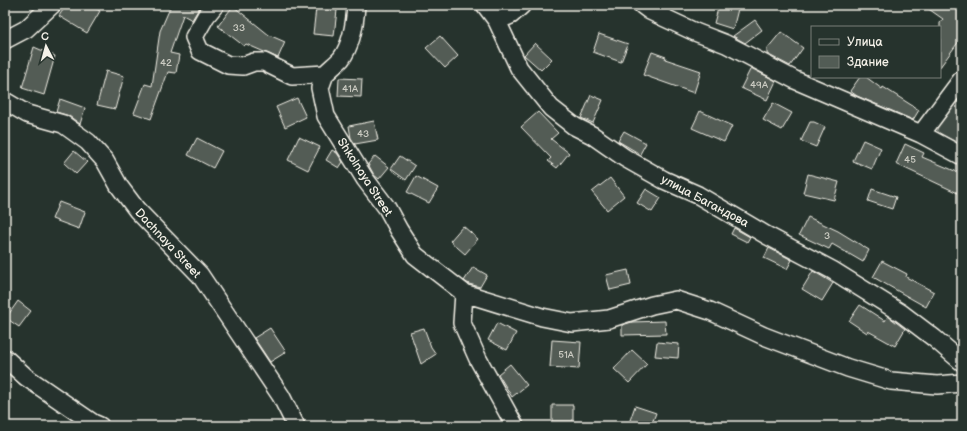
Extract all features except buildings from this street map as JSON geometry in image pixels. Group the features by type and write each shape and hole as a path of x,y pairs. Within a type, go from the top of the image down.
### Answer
{"street":[{"path":"5,40 26,29 52,5"},
{"path":"214,5 194,37 200,51 228,65 243,66 254,62 264,62 292,76 325,74 341,58 351,39 356,14 356,5"},
{"name":"улица Багандова","path":"485,5 497,21 519,68 551,108 574,126 592,135 626,158 664,180 698,195 766,235 832,270 901,313 962,362"},
{"path":"497,21 511,15 522,5"},
{"path":"642,5 650,11 726,44 796,80 921,134 962,156"},
{"name":"Shkolnaya Street","path":"325,74 320,88 326,116 365,179 387,208 415,255 464,293"},
{"path":"921,134 962,79"},
{"name":"Dachnaya Street","path":"5,101 27,114 63,124 88,142 105,161 119,186 137,210 200,275 281,396 296,426"},
{"path":"515,426 478,359 462,323 464,293 542,317 572,323 609,319 652,305 676,300 710,311 764,336 848,368 884,379 937,385 962,382"},
{"path":"5,358 26,377 93,424 100,426"}],"shaded area":[{"path":"962,90 962,145 939,133 934,123"}]}
